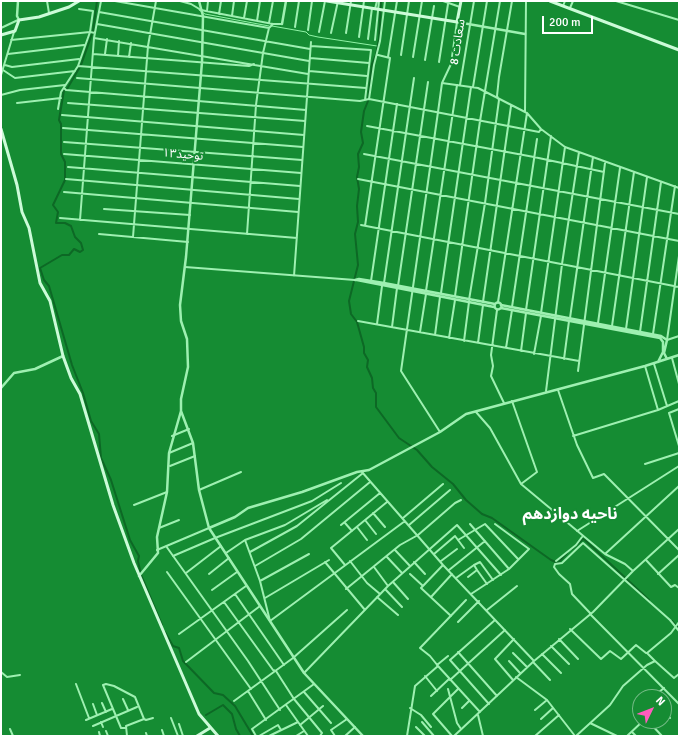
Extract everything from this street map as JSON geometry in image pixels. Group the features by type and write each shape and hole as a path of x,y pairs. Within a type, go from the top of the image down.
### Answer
{"main road":[{"path":"1,35 14,31 20,20 69,7 79,1"},
{"path":"326,1 351,3 363,7 457,22 461,1"},
{"path":"551,1 679,50"},
{"path":"1,130 2,138 17,185 22,212 29,228 40,283 50,300 63,356 71,378 80,394 114,505 139,576 199,714 218,736"},
{"path":"197,736 210,728"}],"street":[{"path":"1,28 20,20 17,16 18,1"},
{"path":"47,1 49,13"},
{"path":"80,220 94,38 101,1"},
{"path":"115,1 202,15 269,28"},
{"path":"133,237 148,46 156,1"},
{"path":"182,1 201,10 273,24 282,24 286,1"},
{"path":"139,576 158,553 158,529 167,492 169,453 172,436 181,411 181,399 188,367 187,339 181,321 180,305 188,242 202,62 203,29 199,1"},
{"path":"207,11 208,1"},
{"path":"219,14 221,1"},
{"path":"232,16 234,1"},
{"path":"244,18 247,1"},
{"path":"257,21 260,1"},
{"path":"269,23 273,1"},
{"path":"295,27 299,1"},
{"path":"308,30 312,1"},
{"path":"319,32 326,1"},
{"path":"359,37 364,1"},
{"path":"375,40 378,1"},
{"path":"368,39 377,9 385,1"},
{"path":"365,226 384,102 390,58 388,57 397,1"},
{"path":"401,55 409,1"},
{"path":"413,57 422,1"},
{"path":"443,1 460,7"},
{"name":"سعادت 8","path":"460,85 474,1"},
{"path":"435,335 466,118 487,1"},
{"path":"449,338 476,147 500,1"},
{"path":"464,341 492,149 498,90 512,1"},
{"path":"495,306 498,302 506,252 526,112 526,1"},
{"path":"563,6 564,1"},
{"path":"569,9 573,1"},
{"path":"616,1 679,20"},
{"path":"331,33 337,2"},
{"path":"346,33 351,3"},
{"path":"439,62 448,4"},
{"path":"425,60 434,6"},
{"path":"369,99 374,65 378,54 377,9"},
{"path":"58,109 64,86 78,66 79,59 90,32 93,11 80,10"},
{"path":"99,12 310,47 370,50 365,100"},
{"path":"440,432 402,372 412,290 442,83 451,64 457,22 526,34"},
{"path":"97,24 310,60 369,63"},
{"path":"247,234 254,118 263,52 269,28 273,24"},
{"path":"1,75 14,31"},
{"path":"11,40 90,32 95,33"},
{"path":"94,38 309,72 367,76"},
{"path":"105,55 107,40"},
{"path":"118,56 119,41"},
{"path":"294,276 311,42"},
{"path":"129,56 131,43"},
{"path":"8,54 84,45"},
{"path":"93,54 249,66 254,64"},
{"path":"378,54 388,57"},
{"path":"5,65 12,68 79,59"},
{"path":"78,66 201,74 366,88"},
{"path":"3,70 15,78 75,71"},
{"path":"77,78 360,101 369,99 539,132 541,129"},
{"path":"377,324 414,78"},
{"path":"392,327 428,82"},
{"path":"442,83 472,87 526,112 541,129 565,147 605,163 679,188"},
{"path":"420,332 457,85"},
{"path":"64,86 66,90 306,110"},
{"path":"1,95 20,90 64,86"},
{"path":"17,103 61,98"},
{"path":"68,103 305,121"},
{"path":"371,281 397,104"},
{"path":"478,343 511,106"},
{"path":"62,115 304,135"},
{"path":"367,126 380,130 492,149 604,172"},
{"path":"63,128 303,147"},
{"path":"521,351 551,136"},
{"path":"506,349 537,139"},
{"path":"64,142 302,160"},
{"path":"534,354 565,147"},
{"path":"546,391 562,264 579,152"},
{"name":"توحید۱۳","path":"64,154 301,173"},
{"path":"364,154 530,184 679,214"},
{"path":"564,359 588,196 590,169 593,157"},
{"path":"578,372 605,163"},
{"path":"68,167 300,186"},
{"path":"598,323 620,168"},
{"path":"612,326 634,172"},
{"path":"626,329 647,177"},
{"path":"358,178 427,193 526,210 679,241"},
{"path":"66,179 299,199"},
{"path":"640,332 661,182"},
{"path":"653,334 666,238 675,186"},
{"path":"64,192 298,212"},
{"path":"104,209 190,215"},
{"path":"60,218 296,238"},
{"path":"361,225 420,238 506,252 679,287"},
{"path":"99,234 188,242"},
{"path":"667,359 664,353 679,256"},
{"path":"184,267 347,281 371,281 495,306"},
{"path":"356,280 383,284"},
{"path":"498,302 501,307"},
{"path":"495,306 497,310 491,355 493,366 492,379 504,403"},
{"path":"497,310 501,307 526,311 660,338 663,341 663,352 658,362"},
{"path":"358,321 550,357 579,361"},
{"path":"584,322 598,323 653,334 662,336 667,340"},
{"path":"667,340 679,336"},
{"path":"157,550 235,518 248,508 369,470 440,432 466,414 546,391 558,390 654,364 679,355"},
{"path":"1,388 14,373 35,369 63,356"},
{"path":"672,358 679,384"},
{"path":"654,364 667,406"},
{"path":"645,366 658,410"},
{"path":"558,390 573,436 593,478 604,474 679,550"},
{"path":"512,401 537,472 521,484"},
{"path":"573,436 658,410 679,401"},
{"path":"679,409 669,413 679,446"},
{"path":"181,411 194,443 200,490 209,528 304,673 363,736"},
{"path":"476,411 490,428 521,484 605,554 624,564 633,571"},
{"path":"172,436 189,429"},
{"path":"169,453 194,443"},
{"path":"645,464 679,453"},
{"path":"170,466 195,456"},
{"path":"576,531 679,466"},
{"path":"200,490 241,472"},
{"path":"363,472 387,502 403,518 443,565 480,602 550,680"},
{"path":"250,552 292,529 363,472"},
{"path":"255,566 301,539 370,482"},
{"path":"173,556 324,495 340,483"},
{"path":"403,518 443,484"},
{"path":"605,554 679,486"},
{"path":"409,525 450,490"},
{"path":"134,505 167,492"},
{"path":"341,525 380,493"},
{"path":"324,495 327,501"},
{"path":"346,589 395,550 418,535 455,503 461,500"},
{"path":"226,553 245,540 285,525 327,501"},
{"path":"345,565 331,548 387,502"},
{"path":"373,513 385,527"},
{"path":"158,529 179,520"},
{"path":"365,520 376,534"},
{"path":"270,621 405,521"},
{"path":"345,523 352,531"},
{"path":"304,673 392,582 458,524 500,575"},
{"path":"470,524 509,569"},
{"path":"458,540 485,524 518,559"},
{"path":"471,594 509,569 530,549 513,539 495,524"},
{"path":"356,527 367,540"},
{"path":"458,689 433,714 453,736 478,715 533,661 590,614 629,577 633,571 679,529"},
{"path":"434,554 454,536 464,548"},
{"path":"556,561 576,545 582,536"},
{"path":"245,540 260,581 270,621"},
{"path":"448,570 485,541"},
{"path":"679,631 676,626 583,542 562,563 555,564 554,567 559,574 570,584 572,594 679,704"},
{"path":"166,546 262,681 280,710"},
{"path":"186,573 221,546"},
{"path":"441,562 457,549"},
{"path":"395,550 410,566"},
{"path":"260,581 309,554"},
{"path":"657,574 679,555"},
{"path":"386,557 402,573"},
{"path":"208,574 229,558"},
{"path":"265,598 329,560"},
{"path":"646,560 657,574 671,587 675,585 679,588"},
{"path":"350,561 362,576 380,594"},
{"path":"325,562 365,610"},
{"path":"414,562 425,574"},
{"path":"456,578 480,562 493,580"},
{"path":"423,586 443,565"},
{"path":"474,565 487,584"},
{"path":"374,567 388,586"},
{"path":"468,577 477,570"},
{"path":"167,572 251,689"},
{"path":"212,590 237,572"},
{"path":"410,574 423,586 421,588 451,616"},
{"path":"431,597 452,574"},
{"path":"392,582 408,599"},
{"path":"179,634 246,586"},
{"path":"487,610 517,586"},
{"path":"385,589 402,607"},
{"path":"235,594 284,665"},
{"path":"377,597 398,615"},
{"path":"466,600 420,648 430,656 449,680 480,712"},
{"path":"224,602 272,670 276,671 294,699 322,733 320,736"},
{"path":"458,622 480,602"},
{"path":"186,662 260,606"},
{"path":"234,701 293,658 347,610"},
{"path":"489,704 459,672 450,660 495,620"},
{"path":"647,653 679,622"},
{"path":"570,629 601,659 610,651 620,659 636,646 644,653 647,653 674,678 679,674"},
{"path":"431,696 505,630"},
{"path":"513,680 495,659 514,639"},
{"path":"559,639 578,658"},
{"path":"551,646 568,664"},
{"path":"458,652 497,696"},
{"path":"513,653 527,667"},
{"path":"542,654 561,673"},
{"path":"407,736 410,708 415,686 448,656"},
{"path":"509,661 520,673"},
{"path":"516,677 547,700 575,736 610,705 623,686 644,668 655,661"},
{"path":"1,672 7,677 20,675"},
{"path":"425,676 437,691"},
{"path":"76,684 89,718"},
{"path":"125,728 121,728 102,687 106,684 134,696 144,719"},
{"path":"251,735 255,735 252,730 314,684"},
{"path":"448,689 457,723 461,729"},
{"path":"248,691 266,720"},
{"path":"304,692 331,723"},
{"path":"123,699 128,711"},
{"path":"535,710 547,700"},
{"path":"462,708 469,701"},
{"path":"102,703 106,712"},
{"path":"92,704 97,715"},
{"path":"286,706 308,736"},
{"path":"300,725 323,706"},
{"path":"93,726 138,707"},
{"path":"410,708 421,715 431,727"},
{"path":"541,719 553,708"},
{"path":"86,720 112,709"},
{"path":"478,715 483,736"},
{"path":"535,736 559,715"},
{"path":"125,728 128,724 153,718"},
{"path":"171,718 178,736"},
{"path":"335,736 331,730 347,719"},
{"path":"101,722 103,727"},
{"path":"269,736 298,722"},
{"path":"422,722 434,736"},
{"path":"590,723 617,736"},
{"path":"179,724 183,736"},
{"path":"259,736 278,725 281,730"},
{"path":"345,736 355,727"},
{"path":"416,727 425,736"},
{"path":"125,728 127,736"},
{"path":"10,729 13,736"},
{"path":"627,736 635,729"},
{"path":"162,730 164,736"},
{"path":"106,731 108,736"},
{"path":"296,736 304,731"},
{"path":"99,732 100,736"},
{"path":"632,732 636,736"}],"waterway":[{"path":"97,1 93,31 81,65 67,89 64,90 59,120 61,124 61,154 65,162 65,180 53,205 58,212 56,223 65,223 71,226 75,237 81,243 83,250 80,252 74,249 69,255 62,255 40,268 44,280 49,286 72,365 83,393 91,421 99,434 101,458 111,480 130,540 139,556 138,561 141,575 162,625"},
{"path":"381,1 379,39 376,55 372,64 368,101 364,111 361,132 363,143 358,154 358,222 355,234 358,265 349,301 351,314 357,322 364,347 364,353 368,360 367,367 376,393 376,407 399,438 417,450 432,467 453,484 466,500 482,514 492,518 551,560 558,563 567,553"},
{"path":"199,10 205,14 269,26"},
{"path":"272,26 306,32 309,35 318,37 377,46"},
{"path":"572,549 583,539 585,540 649,600"},
{"path":"672,621 679,629"},
{"path":"165,632 173,646 179,648 183,661 214,693 223,695 235,706 253,736"},
{"path":"206,715 223,705 232,714 236,729 240,736"}],"district":[{"name":"ناحیه دوازدهم","path":"570,515"}]}
